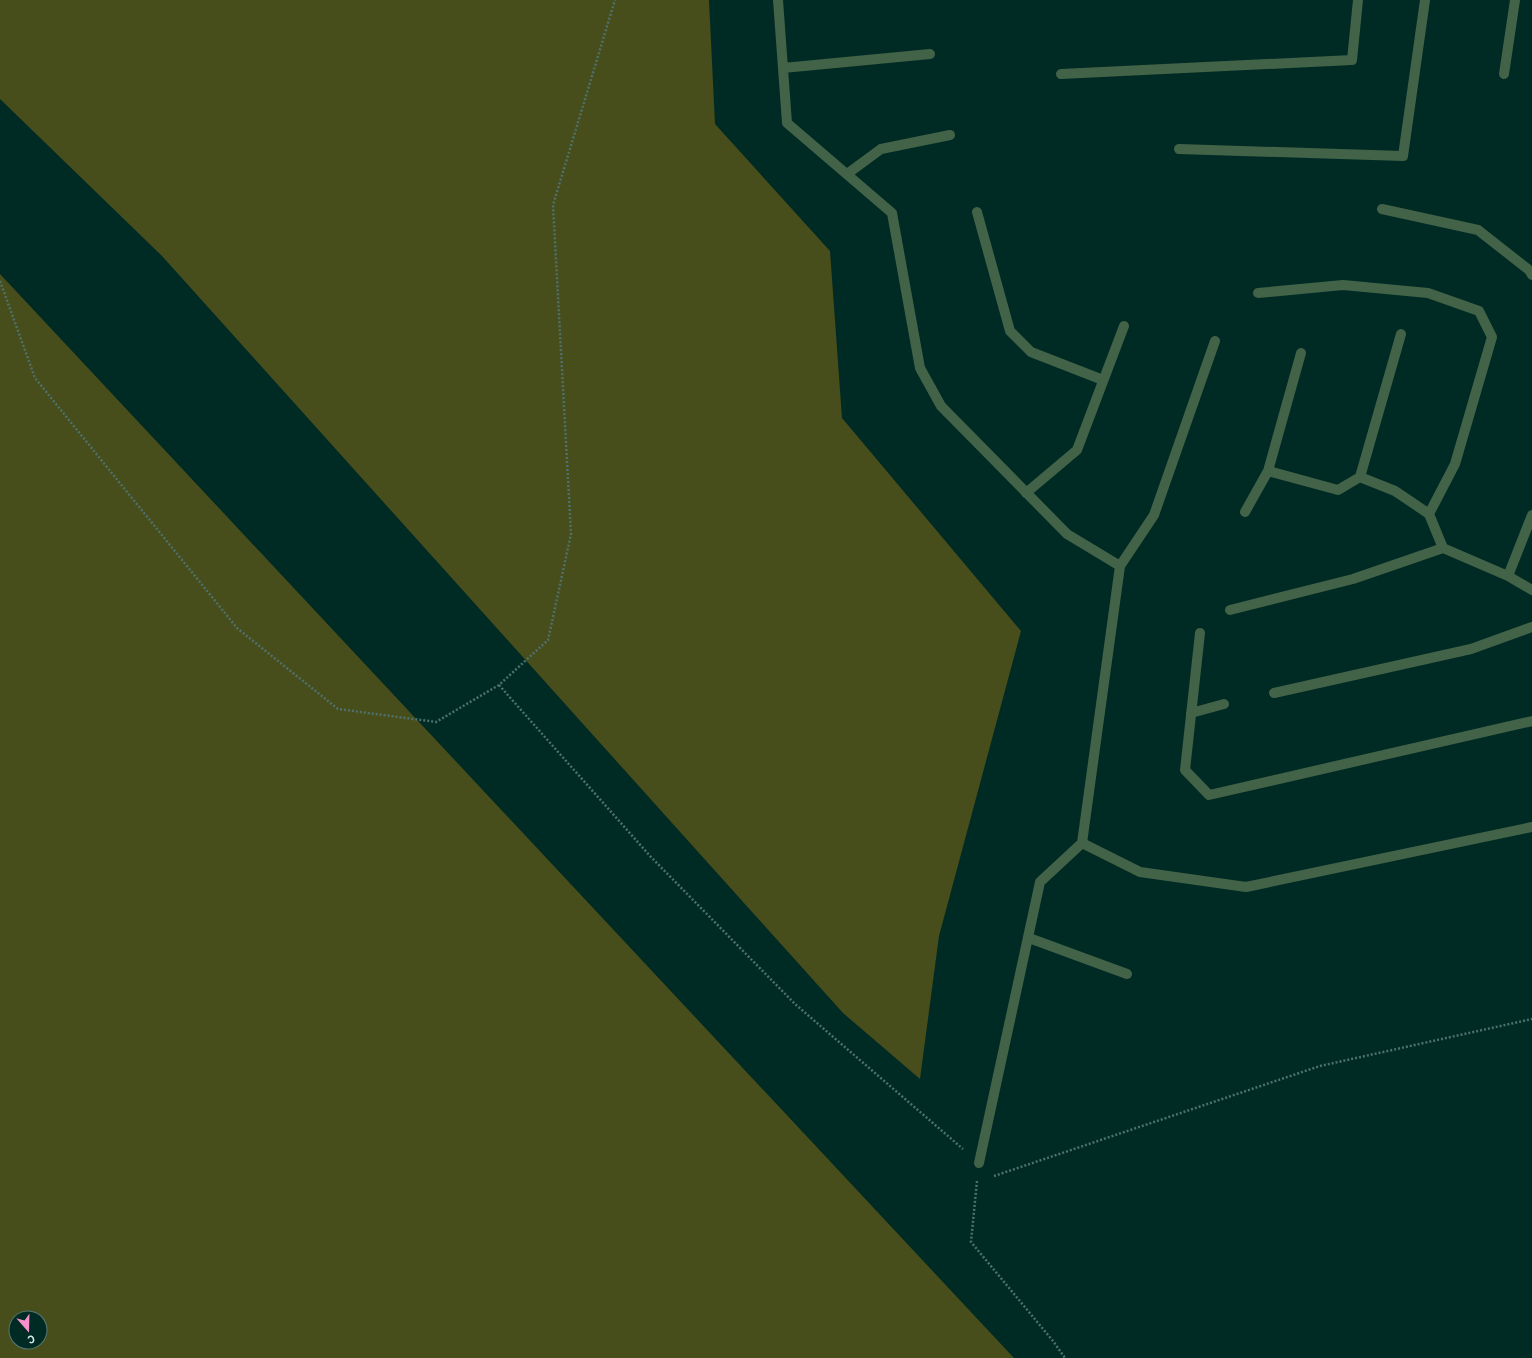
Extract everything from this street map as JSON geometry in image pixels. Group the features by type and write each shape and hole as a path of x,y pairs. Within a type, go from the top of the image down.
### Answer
{"lane":[{"path":"778,0 787,123 892,213 920,368 941,406 1067,534 1120,566"},
{"path":"1061,74 1352,60 1358,0"},
{"path":"1179,150 1403,156 1425,0"},
{"path":"1504,74 1515,0"},
{"path":"783,68 930,54"},
{"path":"847,174 881,149 950,135"},
{"path":"1382,209 1478,230 1528,270 1532,275"},
{"path":"977,212 1010,331 1032,352 1103,380"},
{"path":"1258,293 1343,285 1428,293 1479,311 1492,337 1455,464 1430,514"},
{"path":"1026,493 1077,450 1124,326"},
{"path":"1268,471 1338,490 1360,477 1401,334"},
{"path":"979,1163 1040,882 1082,843 1120,566 1154,515 1215,341"},
{"path":"1245,512 1268,471 1301,353"},
{"path":"1360,477 1395,491 1430,514 1443,548"},
{"path":"1508,576 1532,515"},
{"path":"1230,610 1353,579 1443,548 1508,576 1532,590"},
{"path":"1274,693 1471,649 1532,627"},
{"path":"1200,633 1185,770 1209,795 1532,720"},
{"path":"1191,713 1224,704"},
{"path":"1082,843 1140,872 1246,887 1532,827"},
{"path":"1028,938 1127,974"}],"path":[{"path":"0,281 35,378 237,628 338,709 436,722 499,685 548,640 571,534 553,205 615,0"},
{"path":"499,685 650,856 795,1004 979,1163 972,1242 1053,1340 1065,1358"},
{"path":"992,1177 1320,1066 1532,1019"},
{"path":"977,1182 985,1179"}],"green space":[{"path":"0,0 709,0 715,124 830,251 842,418 1021,631 939,936 920,1079 843,1013 162,256 0,99"},
{"path":"0,274 1014,1358 0,1358"}]}
